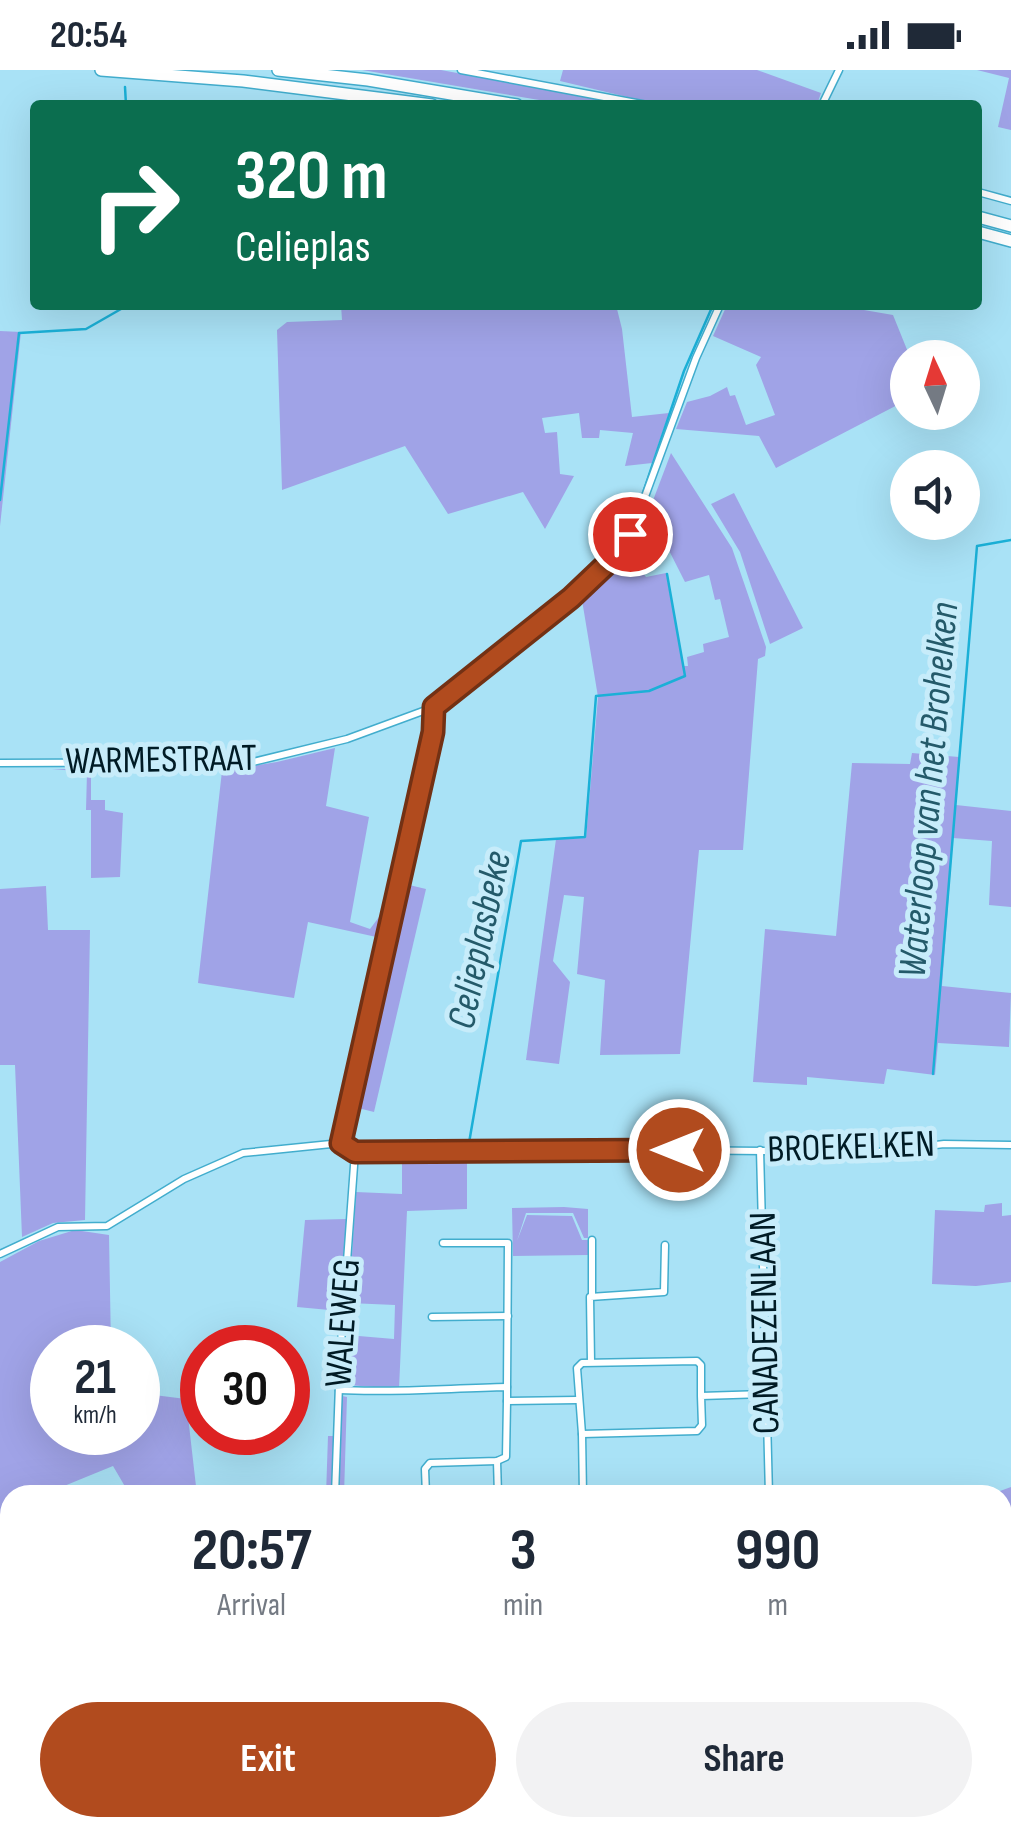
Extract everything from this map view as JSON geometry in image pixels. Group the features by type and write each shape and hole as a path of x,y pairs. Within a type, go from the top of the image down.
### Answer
{"highway":[{"path":"101,70 282,85 394,100"},
{"path":"278,70 487,100"},
{"path":"982,218 1011,226"},
{"path":"982,233 1011,241"}],"street":[{"path":"461,70 620,100"},
{"path":"824,100 839,70"},
{"path":"982,193 1011,201"},
{"name":"WARMESTRAAT","path":"0,763 253,762 346,739 434,707 571,598 624,542 718,310"},
{"path":"341,1143 433,732 434,707"},
{"path":"0,1254 58,1227 108,1226 184,1179 228,1158 341,1143 355,1152"},
{"name":"BROEKELKEN","path":"355,1152 878,1152 944,1144 1011,1145"},
{"name":"CANADEZENLAAN","path":"760,1150 769,1485"},
{"name":"WALEWEG","path":"335,1485 355,1152"},
{"path":"591,1362 592,1240"},
{"path":"426,1485 425,1468 430,1463 497,1461 506,1457 508,1243 444,1244"},
{"path":"592,1296 664,1292 665,1244"},
{"path":"432,1317 508,1316"},
{"path":"582,1434 697,1431 702,1425 701,1365 696,1361 591,1362 576,1368 583,1485"},
{"path":"338,1390 402,1393 425,1388 507,1388"},
{"path":"701,1396 766,1394"},
{"path":"507,1401 578,1400"},
{"path":"497,1461 498,1485"}],"shaded area":[{"path":"362,70 441,70 604,100 539,100"},
{"path":"563,70 757,70 821,93 819,100 640,100 560,81"},
{"path":"977,70 1011,70 1011,130 998,127 1009,78"},
{"path":"341,310 617,310 632,417 669,413 652,463 625,466 633,433 600,430 599,438 582,438 579,413 542,418 545,433 557,432 560,474 574,476 545,529 523,492 448,514 405,446 282,490 277,330 287,322 342,320"},
{"path":"725,310 864,310 893,315 903,340 890,340 890,409 776,468 759,436 676,429 687,402 727,387 730,396 735,395 746,425 775,415 756,365 761,357 713,336"},
{"path":"0,331 21,332 0,526"},
{"path":"671,453 732,548 766,647 765,656 758,659 743,850 699,850 680,1054 600,1055 605,980 577,974 584,897 564,895 553,961 570,982 559,1064 526,1060 556,839 586,838 598,697 582,600 627,551 646,577 666,573 683,666 688,666 687,657 704,652 703,644 729,637 720,599 715,600 709,575 685,582 649,511"},
{"path":"734,493 803,628 770,644 740,552 711,504"},
{"path":"335,748 326,806 369,817 350,922 370,929 382,913 386,914 381,938 308,922 294,998 198,983 222,771"},
{"path":"912,753 959,757 956,805 1011,811 1011,907 989,905 992,841 953,838 942,986 1011,993 1009,1047 938,1043 935,1075 887,1069 884,1084 807,1077 807,1085 753,1082 765,929 836,936 852,763 910,764"},
{"path":"52,769 91,769 91,800 105,800 105,810 123,813 120,877 91,878 87,772"},
{"path":"405,884 426,889 374,1112 354,1107"},
{"path":"46,886 48,930 90,930 85,1220 53,1223 22,1237 15,1065 0,1065 0,889"},
{"path":"467,1155 467,1209 407,1211 399,1389 348,1385 347,1335 394,1339 395,1305 349,1303 356,1192 402,1194 402,1157"},
{"path":"1002,1203 1002,1216 1011,1215 1011,1282 976,1286 932,1284 935,1210 984,1212 985,1205"},
{"path":"512,1208 588,1209 588,1238 584,1238 573,1213 526,1213 517,1241 527,1215 572,1216 582,1240 588,1240 588,1255 513,1256"},
{"path":"347,1219 340,1311 297,1307 305,1220"},
{"path":"75,1230 109,1235 111,1325 30,1325 30,1455 160,1455 160,1396 180,1398 180,1455 192,1455 196,1485 124,1485 113,1466 66,1485 0,1485 0,1262 39,1241"},
{"path":"342,1396 347,1397 344,1485 326,1485 328,1436 339,1436"}],"waterway":[{"path":"125,87 126,100"},
{"path":"0,500 19,333 86,329 119,310"},
{"name":"Celieplasbeke","path":"642,496 684,371 711,310"},
{"name":"Waterloop van het Brohelken","path":"933,1074 977,546 1011,540"},
{"name":"Celieplasbeke","path":"469,1143 521,841 585,837 596,696 649,691 685,676 667,574"}],"route":[{"path":"630,534 611,560 571,598 434,707 433,732 341,1143 355,1152 679,1150"}]}
